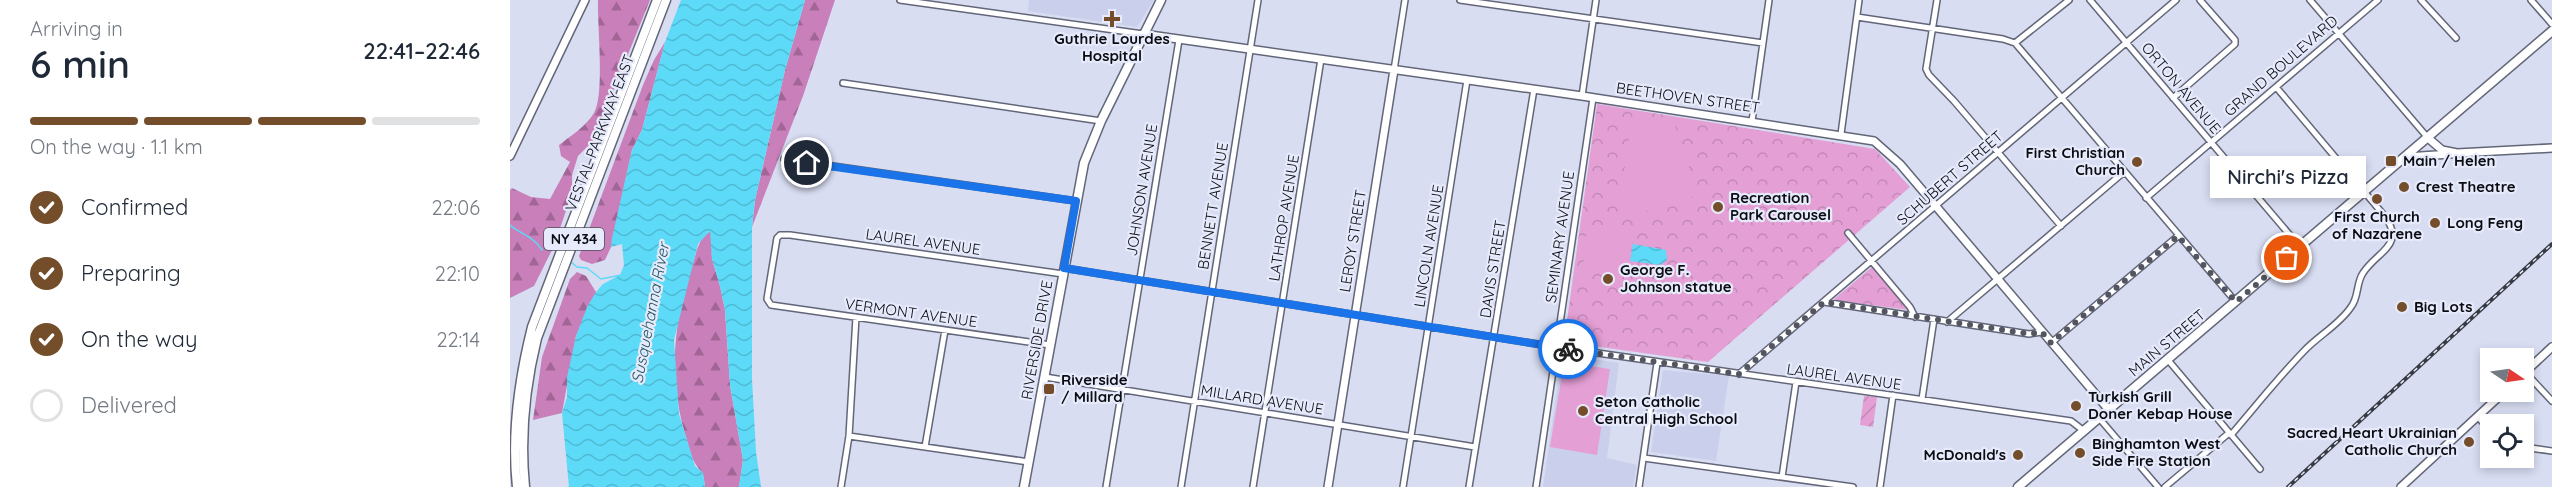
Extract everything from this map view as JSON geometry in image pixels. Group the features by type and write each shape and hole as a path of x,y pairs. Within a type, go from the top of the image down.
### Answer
{"main road":[{"name":"VESTAL PARKWAY EAST","path":"517,487 515,459 517,402 532,327 657,0"},
{"name":"VESTAL PARKWAY EAST","path":"525,487 523,421 537,338 666,0"},
{"name":"RIVERSIDE DRIVE","path":"1024,487 1084,161 1161,0"},
{"name":"MAIN STREET","path":"2018,487 2552,31"}],"street":[{"path":"510,156 512,145 585,0"},
{"path":"900,0 1143,34"},
{"name":"BENNETT AVENUE","path":"1181,487 1258,0"},
{"name":"LEROY STREET","path":"1328,487 1405,0"},
{"path":"1460,0 1763,43"},
{"path":"1582,96 1596,0"},
{"path":"1752,121 1769,0"},
{"path":"1841,134 1859,0"},
{"path":"1937,0 1926,69 1929,75 2061,226"},
{"path":"2015,43 2067,0"},
{"name":"ORTON AVENUE","path":"2090,0 2300,247"},
{"name":"SCHUBERT STREET","path":"1739,374 2176,0"},
{"path":"2173,98 2235,45 2235,40 2200,0"},
{"path":"2310,0 2428,138 2442,150 2457,153"},
{"name":"GRAND BOULEVARD","path":"2146,198 2378,0"},
{"path":"2421,0 2456,38"},
{"path":"2531,0 2552,24"},
{"path":"1857,17 2003,39 2015,43 2236,302"},
{"name":"BEETHOVEN STREET","path":"1143,34 1841,134 1880,144 2109,410"},
{"name":"JOHNSON AVENUE","path":"1106,487 1179,40"},
{"name":"LATHROP AVENUE","path":"1253,487 1321,60"},
{"name":"LINCOLN AVENUE","path":"1403,487 1467,80"},
{"path":"843,83 1101,122"},
{"path":"2165,487 2230,434 2304,351 2352,307 2364,270 2386,252 2391,239 2392,226 2276,87"},
{"name":"DAVIS STREET","path":"1469,487 1534,90"},
{"name":"SEMINARY AVENUE","path":"1536,487 1593,98"},
{"path":"2406,157 2552,148"},
{"path":"784,159 1076,201"},
{"path":"1947,322 2124,172"},
{"path":"1848,233 1910,307 1915,317"},
{"name":"LAUREL AVENUE","path":"768,303 777,238 780,235 1139,280 1657,363 2071,421 2084,431"},
{"path":"2051,343 2178,236"},
{"path":"1824,302 2029,334 2042,332"},
{"name":"VERMONT AVENUE","path":"768,303 775,306 1050,345"},
{"path":"841,487 849,436 856,317"},
{"path":"1922,399 1934,319"},
{"path":"925,447 945,330"},
{"path":"2534,364 2552,347"},
{"path":"2168,360 2260,469"},
{"path":"1639,487 1657,363"},
{"name":"MILLARD AVENUE","path":"1045,376 1475,447"},
{"path":"1782,477 1796,382"},
{"path":"2534,383 2552,401"},
{"path":"1880,487 1893,395"},
{"path":"2401,487 2493,402"},
{"path":"2100,418 2158,487"},
{"path":"849,436 1029,462"},
{"path":"2534,449 2552,451"},
{"path":"1644,458 1853,487"}],"shaded area":[{"name":"Guthrie Lourdes Hospital","path":"1029,0 1154,0 1137,27 1028,11"},
{"name":"Seton Catholic Central High School","path":"1562,354 1619,363 1607,458 1637,465 1633,487 1543,487"},
{"path":"1663,370 1729,376 1716,461 1651,452"}],"green space":[{"path":"598,0 650,0 593,141 578,156 572,175 572,193 554,246 534,286 510,298 510,190 512,188 531,197 550,199 570,162 561,156 559,145 583,126 594,113 600,75"},
{"path":"805,0 835,0 803,96 752,227 755,200 785,70"},
{"path":"665,42 642,130 632,150 611,247 605,260 592,264 581,260 579,256 643,85"},
{"path":"1597,104 1875,149 1910,187 1708,362 1564,342"},
{"path":"1632,116 1674,123 1692,176 1695,194 1685,204 1618,216"},
{"path":"1587,228 1634,234 1628,273 1583,266"},
{"path":"711,231 712,259 725,310 730,385 743,460 739,487 705,487 703,473 690,452 680,415 677,393 675,351 681,308 698,247 706,234"},
{"path":"1872,267 1909,310 1833,300"},
{"path":"577,272 586,276 596,292 576,336 562,413 533,420 542,357 570,279"},
{"path":"1564,362 1610,369 1597,455 1550,447"},
{"path":"1864,396 1877,397 1873,427 1860,425"}],"water":[{"name":"Susquehanna River","path":"681,0 805,0 785,70 755,200 752,227 752,379 756,452 761,487 739,487 743,460 730,385 725,310 712,259 710,231 698,244 674,340 679,414 695,466 703,473 705,487 569,487 562,413 567,397 567,377 576,336 587,307 596,292 603,284 620,275 624,265 622,244 611,247 612,238 632,150 642,130 665,42"},
{"path":"1633,244 1666,250 1667,260 1660,265 1630,261"}],"waterway":[{"path":"510,225 539,245 542,250"},
{"path":"571,262 577,267 587,268 601,279 621,275"}],"railway":[{"path":"2288,487 2552,244"}],"way so far":[{"path":"1568,349 1739,374 1824,302 2029,334 2042,332 2051,343 2178,236 2236,302 2287,258"}],"place":[{"name":"Guthrie Lourdes Hospital","path":"1112,19"},
{"name":"Main / Helen","path":"2391,161"},
{"name":"First Christian Church","path":"2137,162"},
{"name":"Crest Theatre","path":"2404,187"},
{"name":"First Church of Nazarene","path":"2377,199"},
{"name":"Recreation Park Carousel","path":"1718,207"},
{"name":"Long Feng","path":"2435,223"},
{"name":"Nirchi's Pizza","path":"2287,258"},
{"name":"George F. Johnson statue","path":"1608,279"},
{"name":"Big Lots","path":"2402,307"},
{"name":"Riverside / Millard","path":"1049,389"},
{"name":"Turkish Grill Doner Kebap House","path":"2076,406"},
{"name":"Seton Catholic Central High School","path":"1583,411"},
{"name":"Sacred Heart Ukrainian Catholic Church","path":"2469,442"},
{"name":"Binghamton West Side Fire Station","path":"2080,453"},
{"name":"McDonald's","path":"2018,455"}],"route":[{"path":"807,163 1076,201 1064,268 1568,349"}]}
